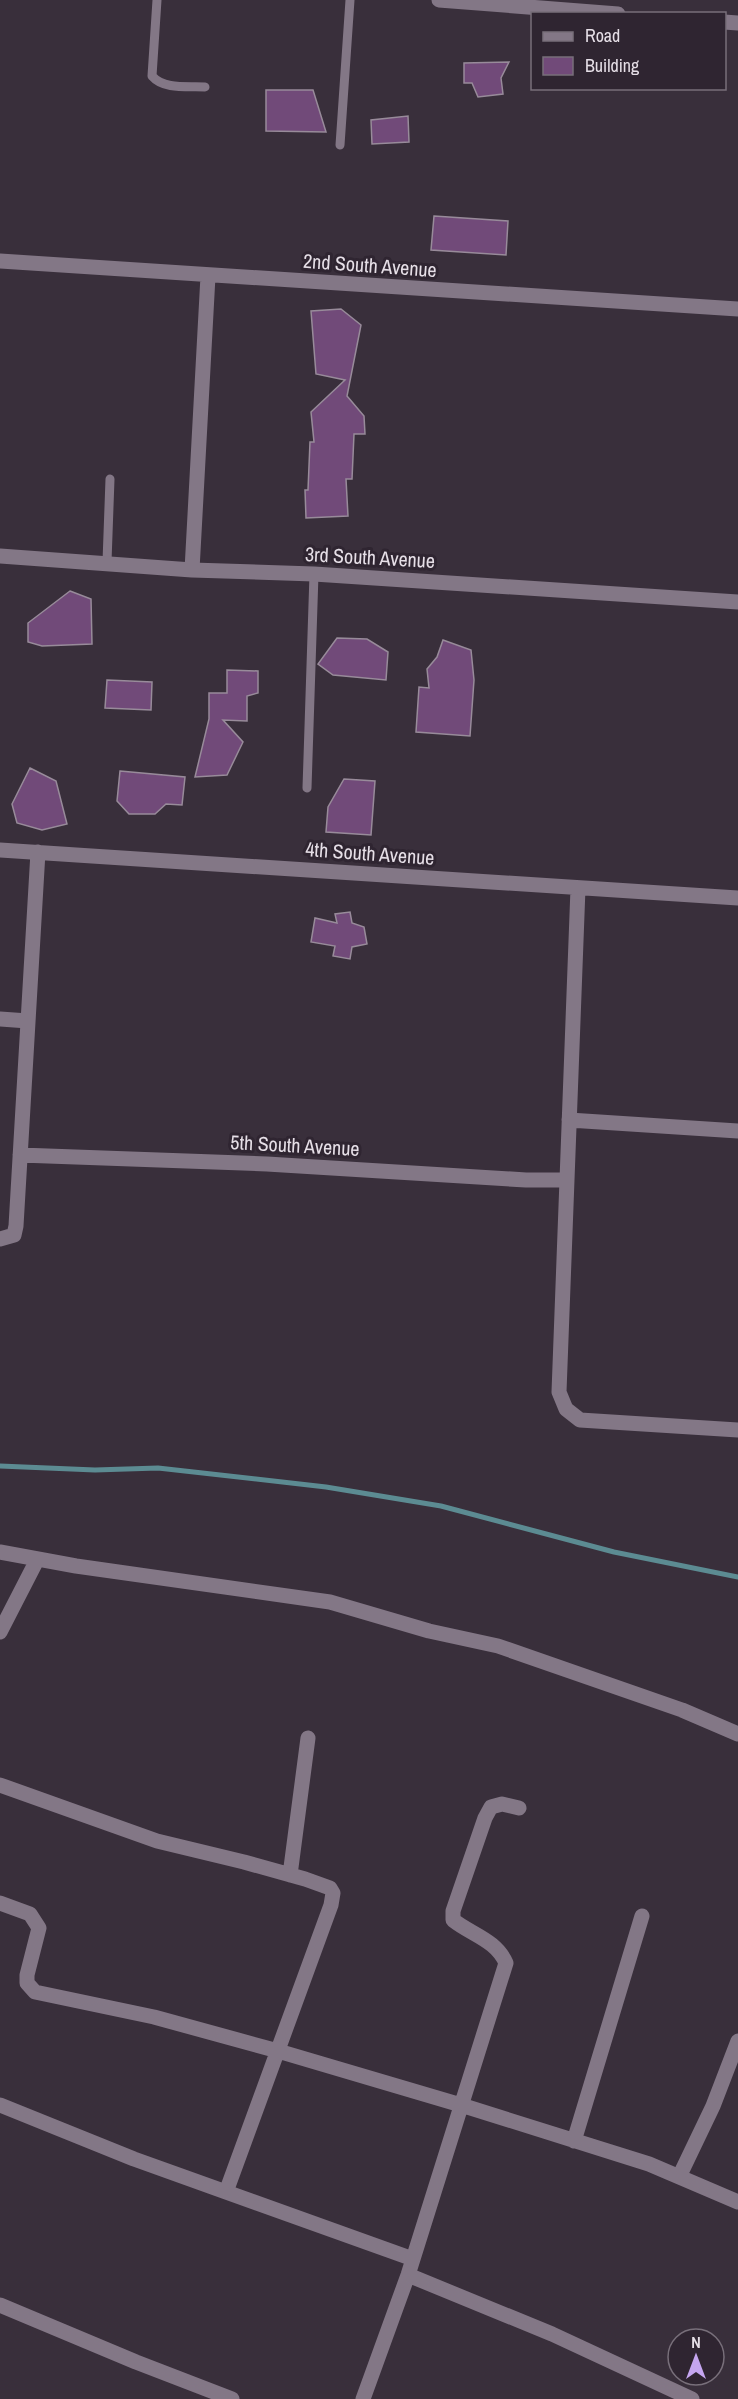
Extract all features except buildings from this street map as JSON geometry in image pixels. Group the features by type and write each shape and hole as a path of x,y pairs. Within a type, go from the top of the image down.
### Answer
{"street":[{"path":"439,0 592,12"},
{"name":"2nd South Avenue","path":"0,261 738,309"},
{"path":"192,570 208,276"},
{"name":"3rd South Avenue","path":"0,556 192,570 314,574 738,602"},
{"name":"4th South Avenue","path":"0,850 738,898"},
{"path":"0,1239 14,1235 16,1226 38,852"},
{"path":"578,888 559,1392 566,1409 580,1420 738,1430"},
{"path":"0,1019 28,1021"},
{"path":"569,1120 738,1131"},
{"name":"5th South Avenue","path":"20,1155 267,1164 526,1180 567,1180"},
{"path":"0,1552 38,1560 330,1602 429,1630 498,1646 682,1710 738,1734"},
{"path":"0,1632 38,1560"},
{"path":"290,1875 308,1738"},
{"path":"0,1785 157,1841 323,1884 333,1893 331,1905 226,2192"},
{"path":"363,2399 408,2275 506,1963 501,1953 492,1944 453,1920 453,1911 485,1818 491,1807 502,1804 519,1808"},
{"path":"0,1904 30,1914 39,1928 27,1975 27,1983 35,1992 154,2017 460,2105 649,2164 738,2202"},
{"path":"574,2141 642,1916"},
{"path":"679,2177 714,2106 738,2041"},
{"path":"0,2105 134,2159 413,2259"},
{"path":"408,2275 552,2334 692,2399"},
{"path":"0,2305 232,2399"}],"lane":[{"path":"157,0 153,76 157,81 167,85 205,87"},
{"path":"340,145 350,0"},
{"path":"107,562 110,479"},
{"path":"307,788 314,574"}],"waterway":[{"path":"0,1466 95,1470 158,1468 326,1487 441,1506 614,1552 738,1577"}]}
